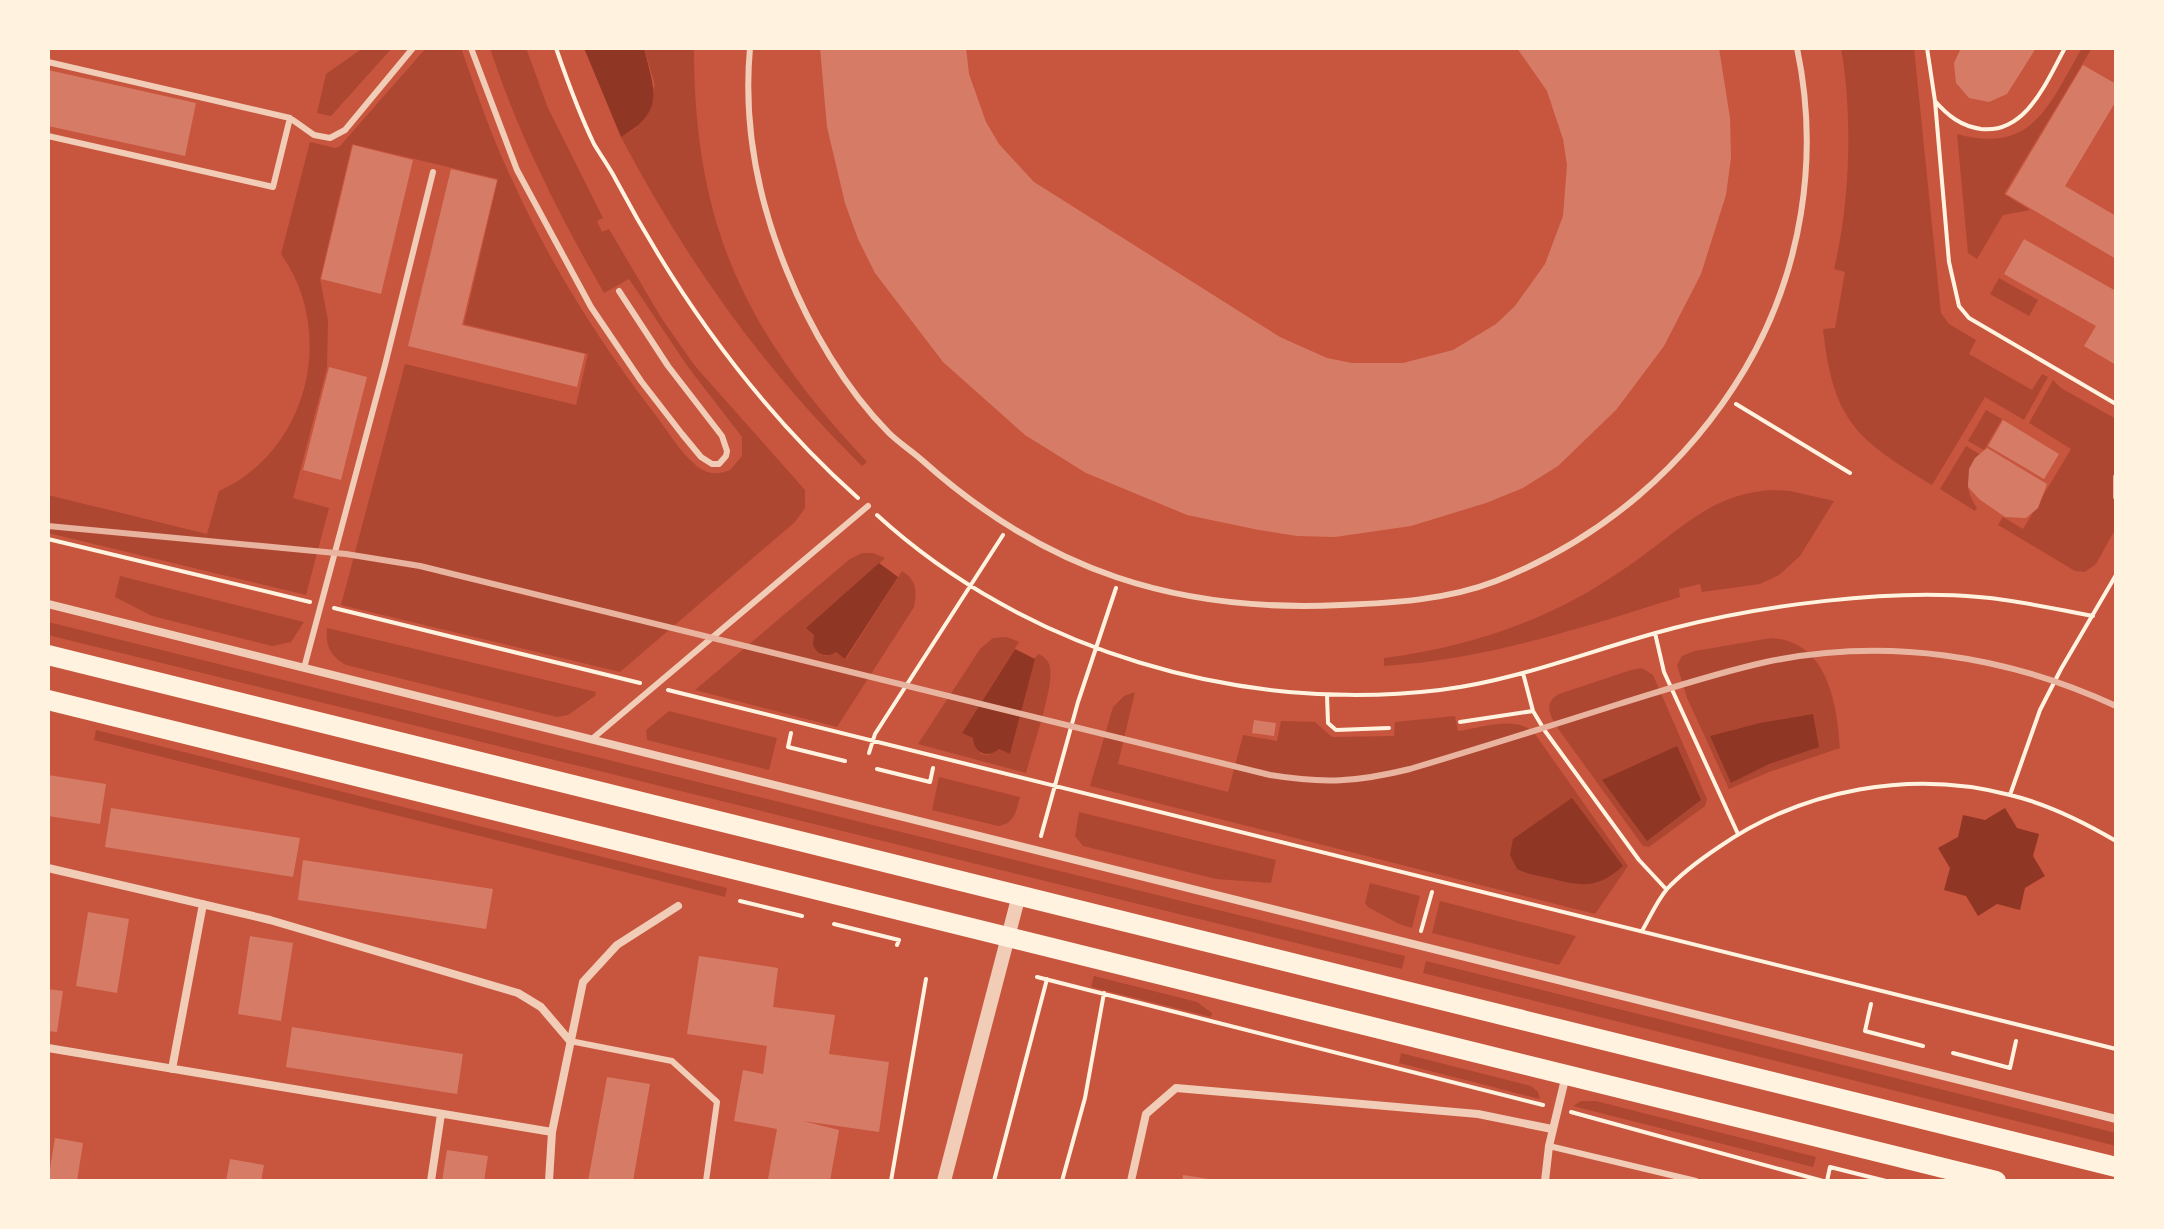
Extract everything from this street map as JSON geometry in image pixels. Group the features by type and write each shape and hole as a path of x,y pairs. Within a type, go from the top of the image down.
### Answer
{"main road":[{"path":"48,655 2116,1167"},
{"path":"48,700 1996,1181"}],"street":[{"path":"48,604 2116,1119"},
{"path":"48,868 270,920 518,993 541,1007 570,1041"},
{"path":"944,1181 1019,895"},
{"path":"172,1069 203,904"},
{"path":"549,1181 552,1132 583,982 617,945 678,906"},
{"path":"48,1048 552,1132"},
{"path":"1545,1181 1552,1129 1566,1074"},
{"path":"1131,1181 1146,1114 1176,1088 1478,1114 1552,1129"},
{"path":"431,1181 441,1114"}],"lane":[{"path":"48,62 290,118 314,135 335,138 413,48"},
{"path":"471,48 517,170 591,307 641,381 682,434 701,457 712,464 719,464 727,451 722,436 668,366 619,291"},
{"path":"750,48 747,81 749,122 765,207 783,262 813,328 836,365 889,433 949,484 1009,527 1058,554 1119,579 1180,596 1266,607 1401,603 1493,582 1533,564 1631,504 1682,455 1726,398 1757,348 1790,267 1806,186 1806,93 1797,48"},
{"path":"48,136 273,187 290,118"},
{"path":"304,668 433,172"},
{"path":"592,739 868,506"},
{"path":"570,1041 672,1061 717,1102 706,1181"},
{"path":"1549,1146 1696,1181"}],"path":[{"path":"556,48 595,145 632,212 692,308 753,389 813,455 919,551 1005,606 1073,640 1184,674 1265,690 1327,695 1443,690 1557,665 1655,633 1719,618 1817,602 1883,597 1979,597 2093,616"},
{"path":"1927,48 1935,101 1949,262 1959,306 1969,318 2116,404"},
{"path":"1935,101 1954,120 1971,127 1989,129 2008,125 2028,109 2065,48"},
{"path":"1726,398 1850,473"},
{"path":"869,753 873,740 1009,527"},
{"path":"48,539 2116,1049"},
{"path":"2010,795 2040,710 2116,575"},
{"path":"1038,850 1078,702 1119,579"},
{"path":"1655,633 1664,672 1738,834"},
{"path":"1523,673 1533,711 1545,731 1639,860 1667,890"},
{"path":"1327,695 1328,723 1336,730 1389,728"},
{"path":"1460,722 1533,711"},
{"path":"791,733 788,747 845,761"},
{"path":"877,769 930,782 933,768"},
{"path":"1642,931 1667,890 1707,855 1738,834 1783,811 1838,793 1895,784 1953,785 2010,795 2065,813 2116,841"},
{"path":"740,901 802,916"},
{"path":"834,924 899,940 897,945"},
{"path":"1037,977 1557,1108 1825,1181 1830,1167 1886,1181"},
{"path":"891,1181 926,979"},
{"path":"994,1181 1047,979"},
{"path":"1062,1181 1085,1098 1104,993"},
{"path":"1871,1004 1865,1031 1923,1046"},
{"path":"1953,1053 2010,1068 2016,1041"}],"shaded area":[{"path":"363,48 392,48 331,116 317,113 326,74"},
{"path":"426,48 461,48 496,142 524,205 574,298 633,385 694,464 712,473 730,470 742,456 742,437 688,367 629,279 604,293 541,174 513,112 490,48 526,48 548,108 603,218 597,221 602,232 609,229 662,319 695,366 805,490 805,508 795,522 620,672 341,605 405,364 576,405 588,354 464,324 498,179 352,144 320,279 328,320 327,368 293,498 329,508 306,595 48,533 48,495 207,534 219,491 250,473 274,448 292,419 304,387 309,353 307,319 298,285 281,254 310,142 335,148 340,146"},
{"path":"584,48 644,48 653,88 651,108 645,118 621,137"},
{"path":"644,48 694,48 696,112 704,170 717,224 735,274 759,322 789,368 867,462 862,466 792,391 728,311 672,226 621,137 636,128 655,85"},
{"path":"1841,48 1914,48 1941,313 1949,324 1976,340 1969,354 2032,390 2042,374 2048,377 2024,420 1985,397 1932,485 1884,454 1853,424 1842,407 1827,360 1823,329 1835,328 1845,272 1834,269 1844,216 1848,159 1847,102"},
{"path":"2082,48 2092,48 2004,194 2030,210 2003,215 1977,259 1968,253 1957,134 1983,139 2022,131 2048,105"},
{"path":"1999,278 2038,300 2029,316 1990,294"},
{"path":"2053,380 2061,388 2116,419 2116,528 2096,564 2085,572 2075,571 1998,525 2003,517 2023,529 2071,449 2029,423"},
{"path":"1986,410 2002,419 1984,450 1968,441"},
{"path":"1966,446 1981,455 1968,481 1969,493 1977,508 1975,511 1940,489"},
{"path":"1773,490 1834,501 1800,556 1779,575 1760,584 1702,592 1700,584 1679,589 1680,597 1534,640 1460,657 1384,666 1384,658 1463,643 1540,616 1612,577 1706,510 1736,496"},
{"path":"862,553 885,558 807,628 815,635 820,654 826,656 836,652 846,659 902,571 915,586 914,607 837,727 695,690 850,559"},
{"path":"879,563 898,577 845,659 836,652 829,655 819,653 813,645 814,635 806,628"},
{"path":"120,576 304,622 291,642 272,646 152,616 115,597"},
{"path":"48,622 1405,956 1402,969 48,635"},
{"path":"327,628 596,692 595,696 568,715 557,717 346,665 330,650"},
{"path":"1007,637 1019,642 962,733 973,738 981,754 988,755 999,749 1010,754 1035,658 1038,654 1042,656 1050,667 1049,689 1026,773 918,744 980,649 993,638"},
{"path":"1771,638 1790,642 1805,650 1817,662 1832,694 1840,748 1729,789 1687,698 1677,665 1682,656 1695,651"},
{"path":"1015,649 1035,659 1010,754 999,749 990,754 982,753 973,738 962,733"},
{"path":"1642,668 1653,675 1707,799 1705,806 1649,847 1643,846 1559,730 1549,706 1559,694"},
{"path":"1135,692 1118,764 1228,792 1243,735 1277,741 1281,721 1315,722 1332,737 1394,736 1395,722 1455,716 1458,731 1498,724 1519,725 1535,734 1628,866 1595,914 1090,786 1113,707 1124,696"},
{"path":"669,711 777,738 769,770 647,740 646,730"},
{"path":"1813,714 1819,747 1769,764 1731,783 1710,736"},
{"path":"96,730 727,888 725,897 94,740"},
{"path":"1677,746 1701,800 1647,841 1602,780"},
{"path":"939,777 1020,797 1014,816 1008,823 998,826 932,810"},
{"path":"1572,798 1623,866 1605,879 1588,884 1560,881 1517,869 1510,855 1513,839"},
{"path":"2005,808 2017,828 2039,834 2033,856 2045,876 2025,888 2020,910 1997,904 1978,916 1966,896 1944,890 1950,868 1938,848 1958,837 1963,815 1985,820"},
{"path":"1079,812 1276,860 1271,883 1216,879 1083,846 1075,836"},
{"path":"1370,883 1420,896 1412,928 1368,907 1365,903"},
{"path":"1440,901 1576,936 1559,965 1432,933"},
{"path":"1426,961 2116,1133 2116,1146 1423,973"},
{"path":"1094,976 1197,1002 1212,1013 1211,1017 1091,987"},
{"path":"1401,1053 1531,1086 1540,1099 1399,1063"},
{"path":"1581,1101 1596,1101 1816,1157 1813,1167 1573,1106"}],"building":[{"path":"820,48 966,48 969,74 986,122 999,144 1034,182 1280,337 1327,358 1352,363 1403,363 1453,350 1496,324 1515,306 1545,264 1563,216 1567,165 1563,139 1547,91 1517,48 1719,48 1730,118 1731,158 1726,195 1701,274 1664,346 1616,410 1558,466 1523,488 1411,526 1335,537 1297,536 1259,530 1187,515 1086,473 1025,435 943,362 875,273 858,239 845,203 827,127"},
{"path":"1961,48 2036,48 2007,94 1989,102 1969,98 1956,83 1954,63"},
{"path":"2083,65 2116,84 2116,101 2065,186 2116,216 2116,259 2006,194"},
{"path":"48,70 196,103 185,156 48,126"},
{"path":"353,145 413,160 381,294 321,279"},
{"path":"451,169 497,180 462,325 585,354 577,387 408,346"},
{"path":"2024,239 2116,291 2116,365 2084,346 2096,326 2004,274"},
{"path":"329,367 367,377 341,480 303,470"},
{"path":"2003,420 2059,454 2044,479 1988,446"},
{"path":"1987,448 2047,484 2038,508 2026,518 2005,517 1968,487 1969,469 1975,458"},
{"path":"1254,720 1276,723 1274,736 1252,733"},
{"path":"48,775 106,784 100,824 48,816"},
{"path":"111,808 300,838 293,877 105,847"},
{"path":"303,860 493,889 486,929 298,900"},
{"path":"88,912 129,919 117,993 76,986"},
{"path":"250,936 293,943 281,1021 238,1014"},
{"path":"699,956 778,968 773,1007 835,1015 829,1054 889,1062 879,1132 803,1121 839,1130 830,1181 768,1179 777,1129 734,1121 743,1070 763,1074 767,1046 687,1034"},
{"path":"48,989 63,991 57,1032 48,1031"},
{"path":"292,1027 463,1054 457,1094 286,1067"},
{"path":"607,1077 650,1084 633,1181 588,1181"},
{"path":"55,1138 83,1143 77,1181 48,1181"},
{"path":"447,1150 488,1156 484,1181 442,1181"},
{"path":"230,1159 264,1165 261,1181 226,1181"},
{"path":"1183,1175 1209,1179 1182,1181"}],"railway":[{"path":"2116,477 2116,497"},
{"path":"48,526 346,554 420,566 1270,775 1307,780 1357,779 1410,769 1710,676 1811,655 1900,651 1989,663 2074,688 2116,706"}]}
